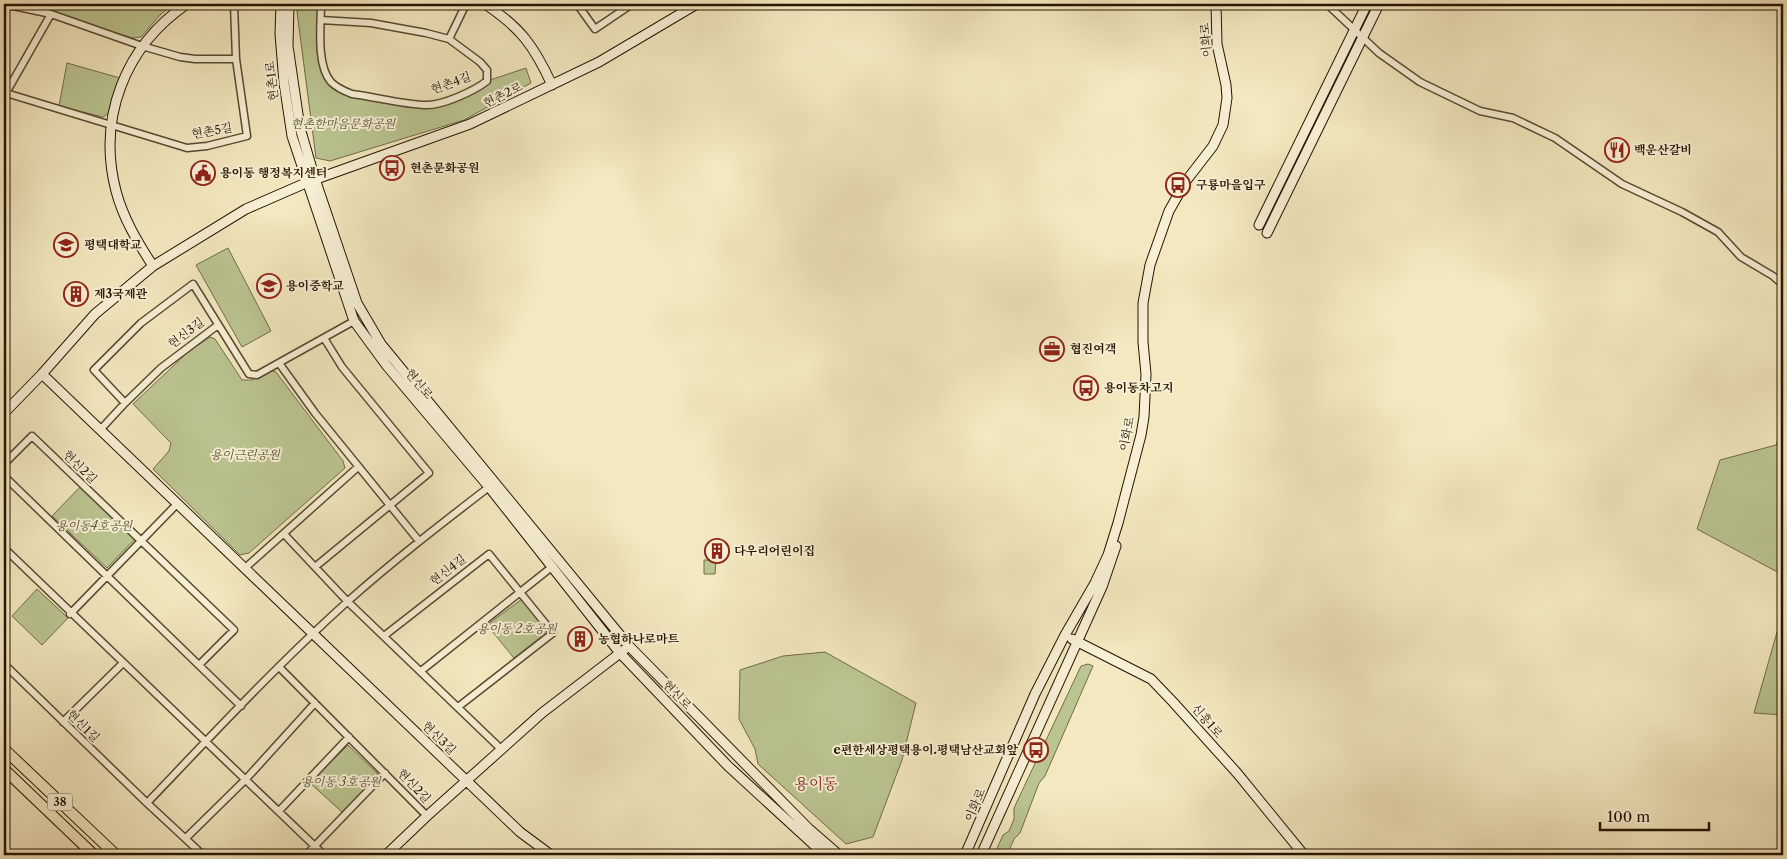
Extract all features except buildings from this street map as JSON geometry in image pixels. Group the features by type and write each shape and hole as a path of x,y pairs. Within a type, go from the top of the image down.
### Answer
{"main road":[{"name":"38","path":"4,749 116,855"},
{"name":"38","path":"4,769 94,855"}],"street":[{"path":"4,4 51,14 142,46 180,56 236,59"},
{"path":"152,266 127,221 116,191 110,157 110,124 128,68 142,46 153,32 187,4"},
{"name":"현촌5길","path":"51,14 6,93 187,148 207,146 247,136 236,59 234,4"},
{"name":"현촌1로","path":"281,4 280,34 284,83 292,136 311,180"},
{"name":"현신로","path":"289,4 288,46 300,128 311,180 354,321 387,366 489,487 620,653 728,766 825,855"},
{"name":"현촌4길","path":"321,4 321,20 322,63 330,81 341,90 352,94 427,105 441,103 486,81 487,70 480,62 449,39 371,23 321,20"},
{"path":"449,39 466,4"},
{"path":"485,4 518,29 538,54 552,85"},
{"path":"577,4 594,29 632,4"},
{"name":"이화로","path":"965,855 1035,694 1065,635 1095,583 1108,555 1118,523 1141,435 1145,399 1143,303 1150,264 1169,211 1186,181 1213,146 1223,125 1227,98 1217,44 1216,4"},
{"name":"이화로","path":"981,855 1102,587 1112,560 1147,425 1149,387 1147,316 1156,264 1177,204 1191,181 1216,149 1228,122 1231,90 1222,43 1221,4"},
{"path":"1327,4 1379,53 1420,82 1480,111 1513,118 1554,138 1622,184 1682,212 1718,232 1741,257 1773,276 1783,285"},
{"path":"1259,225 1367,4"},
{"path":"1267,233 1378,4"},
{"name":"현촌2로","path":"311,180 470,124 600,62 693,5"},
{"path":"4,412 42,374 95,314 152,266 246,209 311,180"},
{"name":"현신로","path":"311,180 357,303 381,344 629,646 810,829 839,855"},
{"path":"125,403 94,370 141,323 193,284 218,325"},
{"name":"현신3길","path":"101,429 161,368 218,325 249,374 257,374 354,321"},
{"path":"315,567 429,473 342,367 324,338"},
{"path":"279,363 296,388 358,467 419,540"},
{"name":"현신3길","path":"42,374 466,781 520,832 551,855"},
{"name":"현신2길","path":"4,464 32,436 234,630 199,666"},
{"path":"245,568 358,467"},
{"path":"4,476 241,706"},
{"path":"147,803 279,667 348,601 419,540 489,487"},
{"path":"70,614 178,503"},
{"path":"284,534 348,601 501,749"},
{"path":"4,548 70,614 324,855"},
{"name":"현신4길","path":"384,636 489,554 553,633 458,707"},
{"path":"421,671 553,566"},
{"name":"신흥1로","path":"1065,635 1151,679 1237,773 1304,855"},
{"path":"386,855 542,712 629,646"},
{"path":"63,722 123,663"},
{"name":"현신1길","path":"4,664 203,855"},
{"name":"현신2길","path":"279,667 427,816"},
{"path":"186,838 246,779 315,704"},
{"path":"279,811 350,737"},
{"name":"현신2길","path":"315,846 385,773"},
{"path":"306,855 315,846"}],"green space":[{"path":"27,4 174,4 161,14 141,37 133,38 27,6"},
{"name":"현촌한마음문화공원","path":"296,4 321,4 322,63 330,81 340,89 427,105 441,103 487,81 526,68 531,83 464,120 330,161 316,158"},
{"path":"67,63 120,78 109,113 103,117 59,106"},
{"path":"228,248 271,331 242,347 196,265"},
{"name":"용이근린공원","path":"210,337 215,339 242,380 252,380 270,370 276,372 343,461 345,468 249,553 240,555 153,469 169,451 171,443 133,404 188,352"},
{"path":"1783,427 1783,575 1697,529 1720,460 1776,445"},
{"name":"용이동4호공원","path":"81,486 136,538 107,568 52,516"},
{"path":"704,560 716,560 715,574 704,574"},
{"path":"37,589 68,618 42,645 12,616"},
{"name":"용이동 2호공원","path":"522,599 547,632 514,658 487,625"},
{"path":"1783,611 1783,715 1754,713"},
{"path":"825,652 916,703 902,760 873,837 846,844 758,764 755,749 739,719 740,670 783,656"},
{"path":"1088,664 1093,666 1045,776 1039,783 1020,833 1014,839 1007,855 994,855 1003,835 1009,831 1014,819 1014,808 1081,666"},
{"name":"용이동 3호공원","path":"348,745 379,775 342,812 310,783"}],"place":[{"name":"백운산갈비","path":"1617,150"},
{"name":"현촌문화공원","path":"392,168"},
{"name":"용이동 행정복지센터","path":"203,173"},
{"name":"구룡마을입구","path":"1178,185"},
{"name":"평택대학교","path":"66,245"},
{"name":"용이중학교","path":"269,286"},
{"name":"제3국제관","path":"76,294"},
{"name":"협진여객","path":"1052,349"},
{"name":"용이동차고지","path":"1086,388"},
{"name":"다우리어린이집","path":"717,551"},
{"name":"농협하나로마트","path":"580,639"},
{"name":"e편한세상평택용이.평택남산교회앞","path":"1036,750"}],"district":[{"name":"용이동","path":"816,784"}]}
